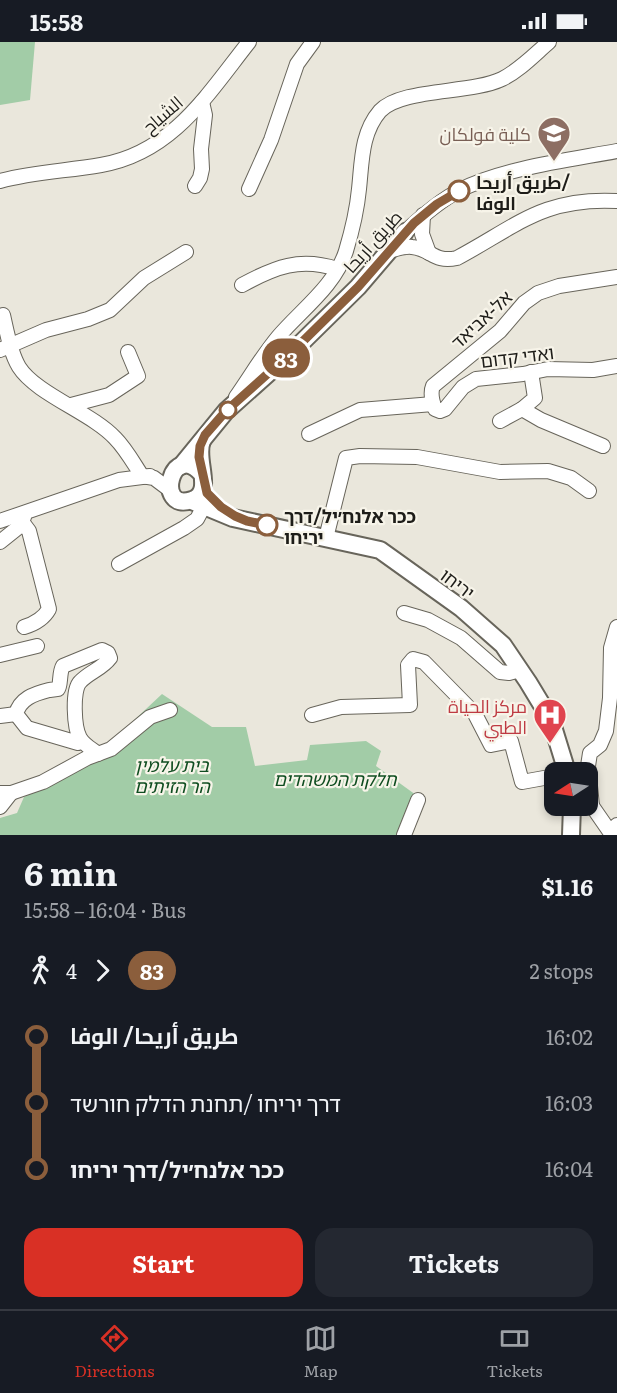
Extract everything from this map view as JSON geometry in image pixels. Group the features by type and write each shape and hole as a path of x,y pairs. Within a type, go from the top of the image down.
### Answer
{"main road":[{"name":"طريق أريحا","path":"226,411 300,344 358,287 405,232"},
{"path":"174,477 226,411"},
{"path":"198,503 203,480 200,446 205,435"},
{"path":"174,477 193,467 203,480"},
{"name":"יריחו","path":"174,477 176,498 198,503 220,514 380,550 461,608 503,645 520,670 551,720 564,762"},
{"name":"יריחו","path":"203,480 211,499 247,521"},
{"path":"571,835 572,816"}],"street":[{"name":"الشياح","path":"0,181 47,171 101,165 139,155 168,137 202,102 249,42"},
{"path":"249,189 271,140 297,64 314,42"},
{"path":"226,411 277,338 331,280 345,255 354,224 364,145 368,130 380,111 393,101 467,89 502,79 518,69 549,42"},
{"path":"195,186 202,170 201,149 205,115 202,102"},
{"name":"طريق أريحا","path":"405,232 423,215 459,191 499,176 617,151"},
{"path":"389,251 409,246 436,258 446,260 457,258 533,214 556,206 582,201 617,201"},
{"path":"423,215 422,234 429,253"},
{"path":"5,347 46,330 88,319 110,310 144,278 186,252"},
{"path":"242,285 286,265 321,264 337,269"},
{"name":"אל-אביאד","path":"434,406 431,392 433,386 500,331 524,303 538,294 559,286 617,277"},
{"path":"3,315 5,347 19,367 33,382 71,405 115,438 142,476"},
{"path":"71,405 109,395 138,376 128,352"},
{"name":"ואדי קדום","path":"434,406 440,411 445,409 470,381 548,369 593,370 617,366"},
{"path":"500,421 522,409 535,398 531,372"},
{"path":"309,434 360,410 434,406"},
{"path":"522,409 541,420 603,446"},
{"path":"326,538 346,458 360,456 417,457 500,472 548,471 571,478 589,491"},
{"path":"0,521 24,518 119,480 142,476 174,477"},
{"path":"119,564 197,519 198,503"},
{"path":"0,543 24,518"},
{"path":"24,518 49,609 46,615 24,627"},
{"path":"404,613 428,620 461,638 500,672 509,673 520,670"},
{"path":"589,762 590,753 600,745 606,731 610,698 611,648 617,627"},
{"path":"0,655 37,646"},
{"path":"16,714 19,704 32,696 57,689 60,686 60,670 63,666 102,650 108,653 110,658 106,664 78,683 75,715 78,735 98,754"},
{"path":"312,715 341,707 410,705 408,665 413,659 424,662 475,714 491,745 511,741 522,782 544,778"},
{"path":"0,807 6,793 43,782 111,748 150,717 170,710"},
{"path":"16,714 27,728 78,743 82,741"},
{"path":"0,717 16,714"},
{"path":"404,835 418,801"},
{"path":"598,816 612,831"}],"green space":[{"path":"0,42 35,42 30,100 0,105"},
{"name":"בית עלמין הר הזיתים","path":"162,694 212,727 246,727 255,766 307,760 310,745 366,741 381,751 376,766 416,795 399,835 0,835 0,818 17,813 24,797 116,751 130,724"}],"bus line":[{"name":"83","path":"267,525 235,516 211,499 204,486 199,457 200,446 205,435 226,411 292,352 358,287 414,223 437,204 459,191"}],"place":[{"name":"كلية فولكان","path":"554,162"},
{"name":"طريق أريحا/ الوفا","path":"459,191"},
{"name":"ככר אלנח׳יל/דרך יריחו","path":"267,525"},
{"name":"مركز الحياة الطبي","path":"550,744"}],"park label":[{"name":"חלקת המשהדים","path":"335,778"}]}
